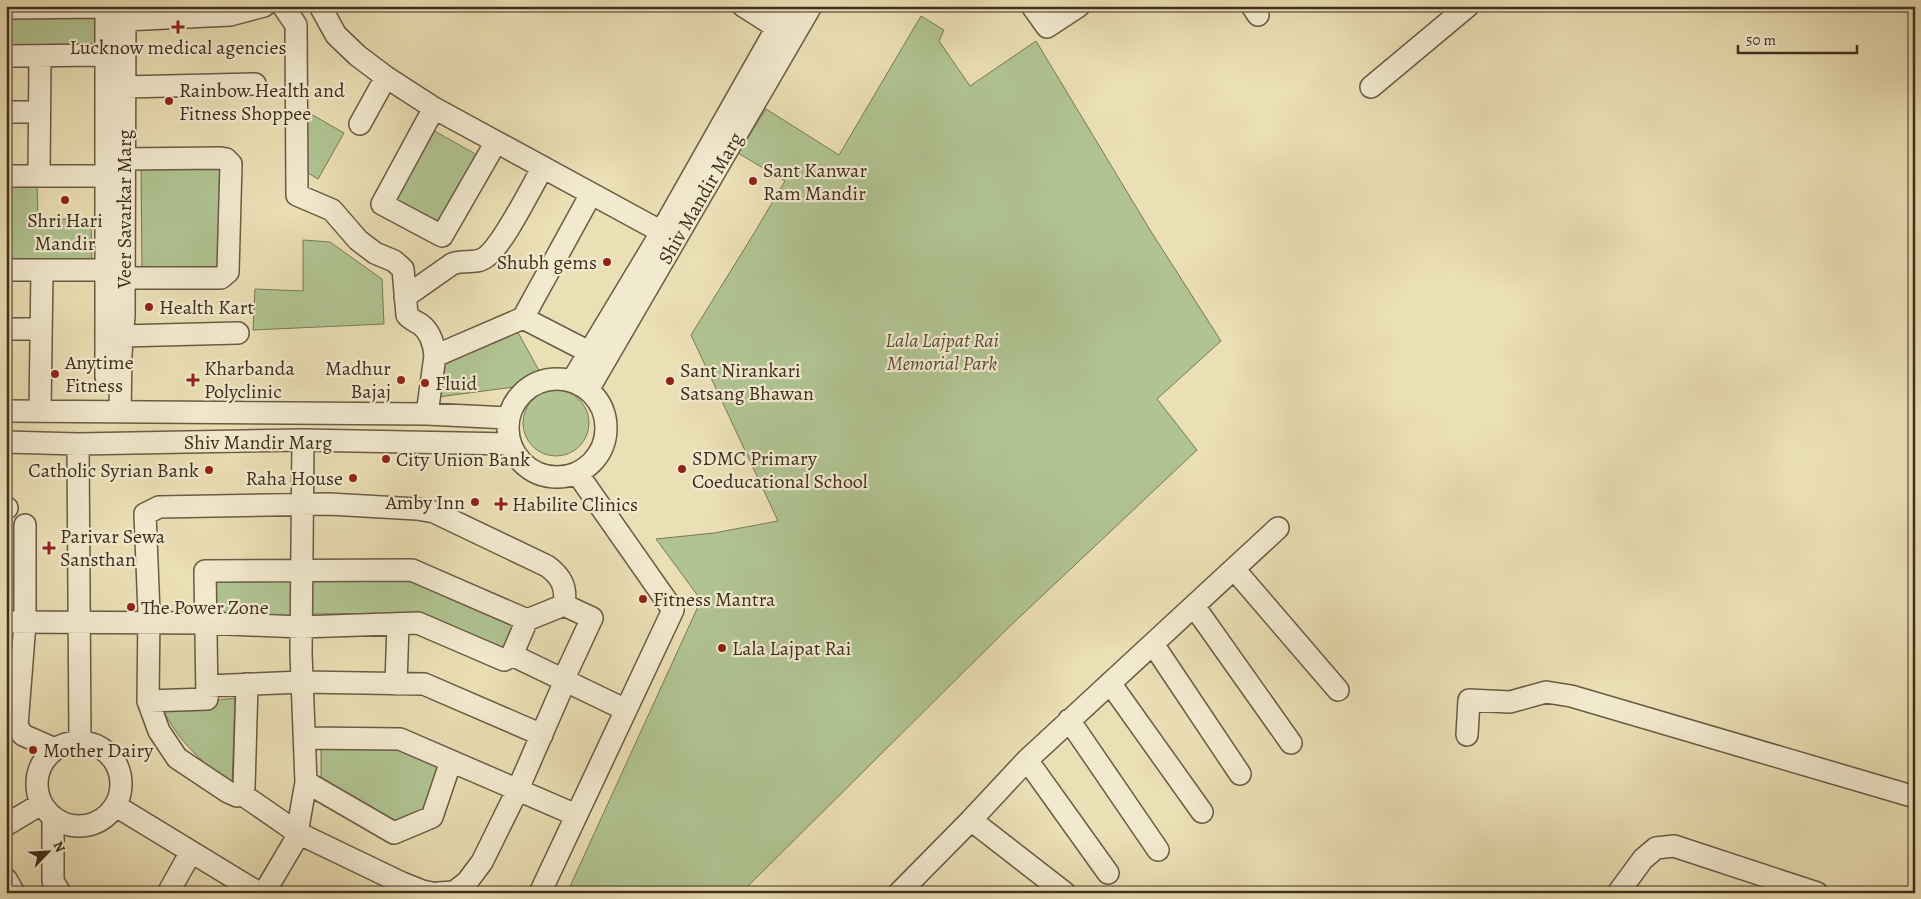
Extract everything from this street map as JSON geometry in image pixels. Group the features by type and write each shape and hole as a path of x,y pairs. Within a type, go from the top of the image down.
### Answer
{"street":[{"path":"6,8 106,6"},
{"name":"Veer Savarkar Marg","path":"106,6 106,176 122,336 113,412"},
{"path":"124,13 230,15 264,6"},
{"path":"283,6 296,25 297,195 332,210 358,240 403,268 407,314 422,325 428,333 434,348 435,356 427,414"},
{"path":"320,6 336,34 358,56 386,77 434,108 660,231"},
{"path":"743,6 776,27"},
{"name":"Shiv Mandir Marg","path":"580,386 589,352 655,243 660,231 789,6"},
{"name":"Shiv Mandir Marg","path":"580,386 811,6"},
{"path":"1032,6 1047,27 1079,6"},
{"path":"1371,87 1468,6"},
{"name":"Veer Savarkar Marg","path":"113,412 116,274 124,159 124,13"},
{"path":"6,56 106,55"},
{"path":"39,176 40,56"},
{"path":"360,124 386,77"},
{"path":"124,86 255,84"},
{"path":"434,108 382,204 442,236 496,142"},
{"path":"6,112 39,112"},
{"path":"6,270 221,278 226,275 228,272 231,164 226,159 219,158 124,159"},
{"path":"406,297 452,264 459,261 477,261 485,258 497,246 542,167"},
{"path":"6,176 106,176"},
{"path":"435,356 523,318 591,194"},
{"path":"40,411 42,270"},
{"path":"523,318 589,352"},
{"path":"6,329 40,329"},
{"path":"122,336 238,333"},
{"path":"549,380 580,386 599,403 605,418 605,435 596,458 583,470 564,477 555,477 536,473 520,461 510,444 508,418 511,409 520,395 534,384 549,380"},
{"name":"Shiv Mandir Marg","path":"6,411 427,414 508,418"},
{"path":"264,893 296,839 306,782 301,627 303,440"},
{"name":"Shiv Mandir Marg","path":"6,442 78,444 303,440 510,444"},
{"path":"78,444 80,741"},
{"path":"540,893 673,610 577,473"},
{"path":"432,893 422,891 402,882 298,832 242,795 237,796 228,792 178,758 159,731 148,701 149,623 147,542 144,514 159,507 329,504 402,508 434,512 547,566 557,574 563,586 564,605"},
{"path":"25,525 15,623 20,698 17,726 23,735 55,749"},
{"path":"899,893 1027,760 1278,528"},
{"path":"1234,568 1338,690"},
{"path":"148,701 207,699 205,571 412,570 527,620"},
{"path":"15,623 206,623 301,627 418,623 504,660 512,655 527,620 564,605 592,618 566,674 518,789 482,862 467,882 454,892 438,893"},
{"path":"1194,606 1290,743"},
{"path":"396,684 398,624"},
{"path":"1152,644 1240,774"},
{"path":"512,655 626,710"},
{"path":"207,686 302,682 424,684 542,734"},
{"path":"1110,683 1202,812"},
{"path":"242,795 244,788 247,684"},
{"path":"1467,735 1469,700 1510,702 1546,692 1571,696 1915,797"},
{"path":"1069,720 1158,850"},
{"path":"304,738 400,739 518,789 543,806 576,815"},
{"path":"47,811 66,825 80,827 94,824 106,817 116,806 121,792 121,778 116,764 107,752 94,744 80,741 63,744 55,749 42,764 37,777 37,791 47,811 53,882 60,893"},
{"path":"1027,760 1108,873"},
{"path":"306,782 394,832 432,817 451,761"},
{"path":"116,806 259,893"},
{"path":"6,825 47,811"},
{"path":"971,820 1064,893"},
{"path":"1618,893 1643,859 1656,848 1674,846 1817,893"},
{"path":"168,893 191,852"},
{"path":"6,879 14,893"}],"green space":[{"path":"97,9 99,52 6,54 6,11"},
{"name":"Lala Lajpat Rai Memorial Park","path":"921,16 944,30 939,41 970,86 1036,41 1150,230 1221,341 1157,399 1197,450 1007,629 742,892 567,893 701,600 656,539 714,533 778,521 691,335 785,181 738,153 766,109 839,155"},
{"path":"304,110 344,133 318,179 308,173"},
{"path":"429,128 479,156 441,226 390,198"},
{"path":"224,163 221,271 142,272 141,164"},
{"path":"6,181 37,181 38,219 91,219 92,265 6,265"},
{"path":"303,240 330,242 382,279 384,324 253,330 255,289 303,291"},
{"path":"516,329 541,374 514,387 438,397 436,369"},
{"path":"556,390 568,393 579,400 586,411 589,423 586,435 579,446 568,453 556,456 544,453 533,446 526,435 523,423 526,411 533,400 544,393"},
{"path":"214,578 293,579 294,618 214,615"},
{"path":"311,579 413,579 515,623 503,651 418,613 311,614"},
{"path":"235,698 232,787 192,751 175,731 162,707"},
{"path":"396,746 441,767 425,810 392,823 321,779 321,747"}],"place":[{"name":"Lucknow medical agencies","path":"178,27"},
{"name":"Rainbow Health and Fitness Shoppee","path":"169,101"},
{"name":"Sant Kanwar Ram Mandir","path":"753,181"},
{"name":"Shri Hari Mandir","path":"65,200"},
{"name":"Shubh gems","path":"607,262"},
{"name":"Health Kart","path":"149,307"},
{"name":"Anytime Fitness","path":"55,374"},
{"name":"Kharbanda Polyclinic","path":"193,380"},
{"name":"Madhur Bajaj","path":"401,380"},
{"name":"Sant Nirankari Satsang Bhawan","path":"670,381"},
{"name":"Fluid","path":"425,383"},
{"name":"City Union Bank","path":"386,459"},
{"name":"SDMC Primary Coeducational School","path":"682,469"},
{"name":"Catholic Syrian Bank","path":"209,470"},
{"name":"Raha House","path":"353,478"},
{"name":"Amby Inn","path":"475,502"},
{"name":"Habilite Clinics","path":"501,504"},
{"name":"Parivar Sewa Sansthan","path":"49,548"},
{"name":"Fitness Mantra","path":"643,599"},
{"name":"The Power Zone","path":"131,607"},
{"name":"Lala Lajpat Rai","path":"722,648"},
{"name":"Mother Dairy","path":"33,750"}]}
